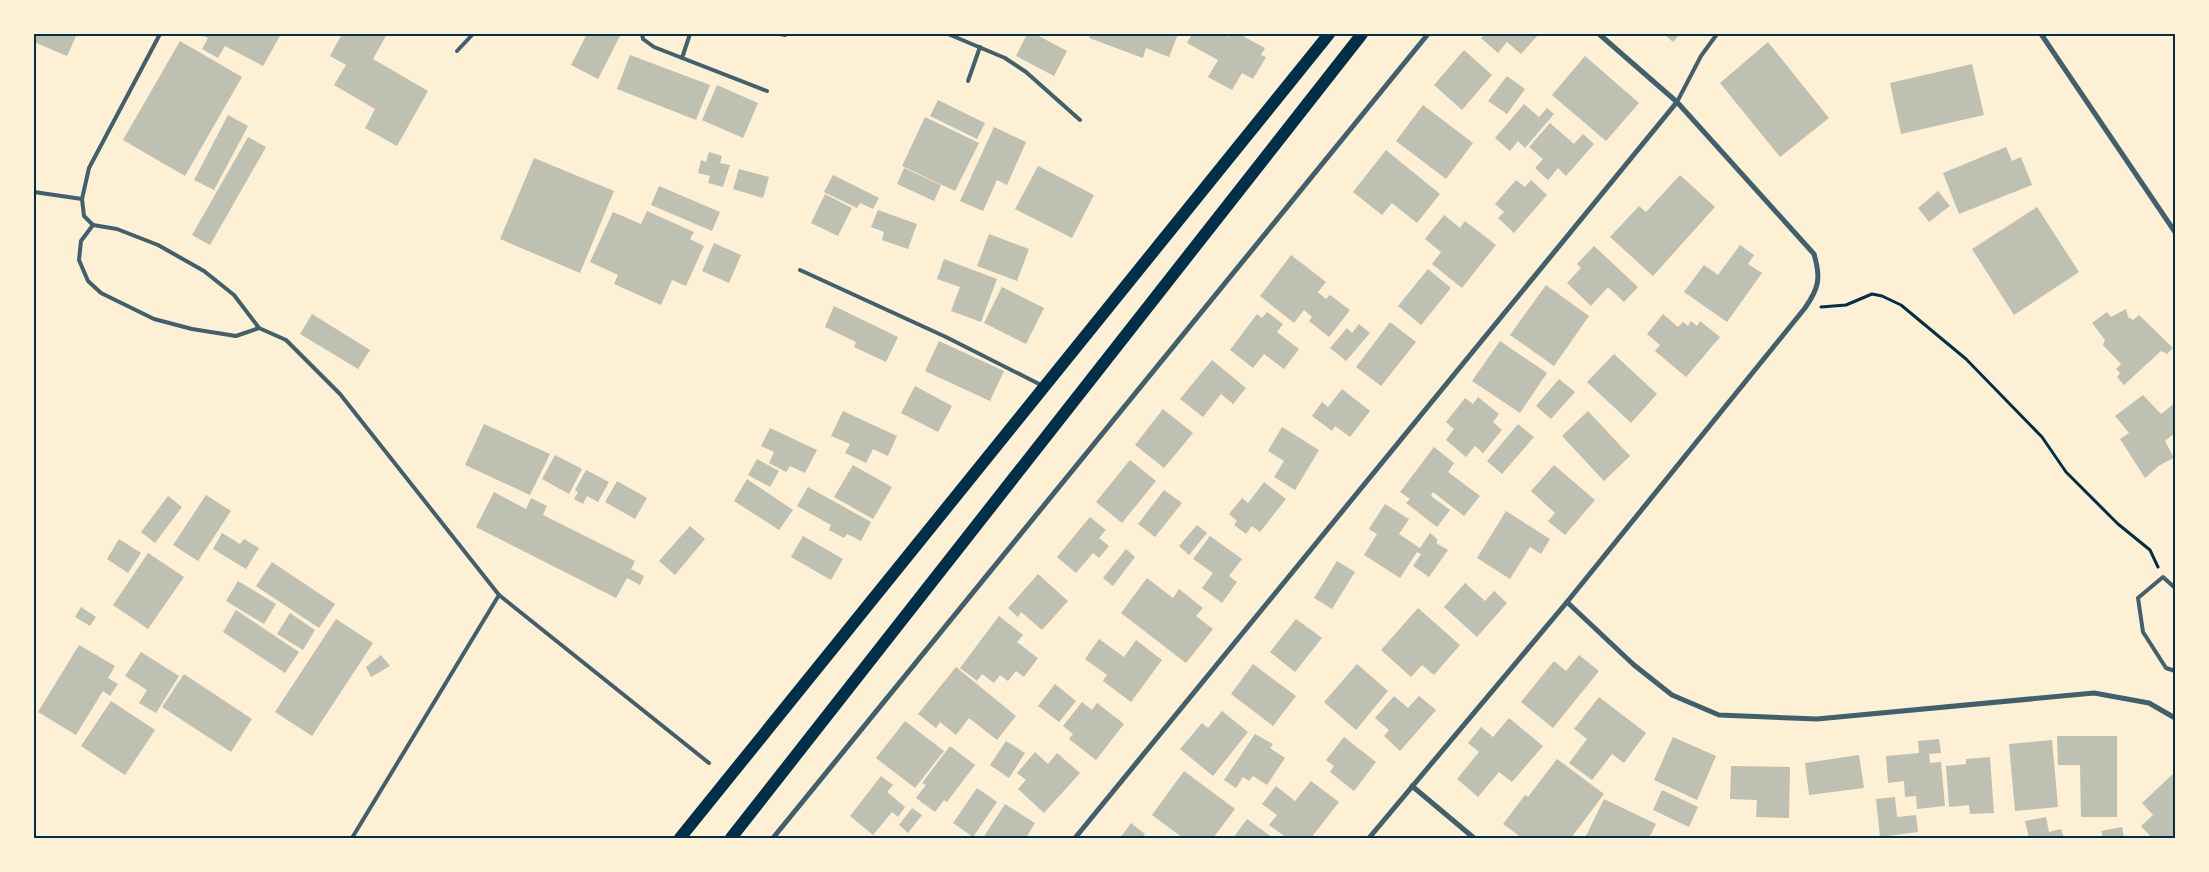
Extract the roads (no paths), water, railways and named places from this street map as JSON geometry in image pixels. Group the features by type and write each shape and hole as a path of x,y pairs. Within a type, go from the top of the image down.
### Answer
{"main road":[{"path":"680,838 1329,34"},
{"path":"731,838 1362,34"}],"street":[{"path":"774,838 1428,34"},
{"path":"1369,838 1567,602 1805,308 1814,295 1819,281 1814,254 1677,102 1599,34"},
{"path":"2041,34 2175,232"},
{"path":"1075,838 1677,102"},
{"path":"1567,602 1634,665 1672,695 1719,715 1816,719 2094,693 2149,703 2175,718"},
{"path":"1412,786 1474,838"}],"lane":[{"path":"160,34 89,168 82,199 84,216 93,225 117,229 158,245 204,271 234,295 259,328 286,340 340,394 499,595 709,763"},
{"path":"457,51 473,34"},
{"path":"642,34 643,39 654,47 767,90"},
{"path":"682,58 690,34"},
{"path":"948,34 1005,58 1026,72 1080,120"},
{"path":"1677,102 1701,56 1718,34"},
{"path":"968,81 980,47"},
{"path":"34,192 82,199"},
{"path":"93,225 81,241 79,260 88,281 101,293 154,319 192,329 236,336 259,328"},
{"path":"800,270 946,337 1045,386"},
{"path":"2175,588 2163,577 2138,598 2143,632 2166,668 2175,671"},
{"path":"352,838 499,595"}]}
